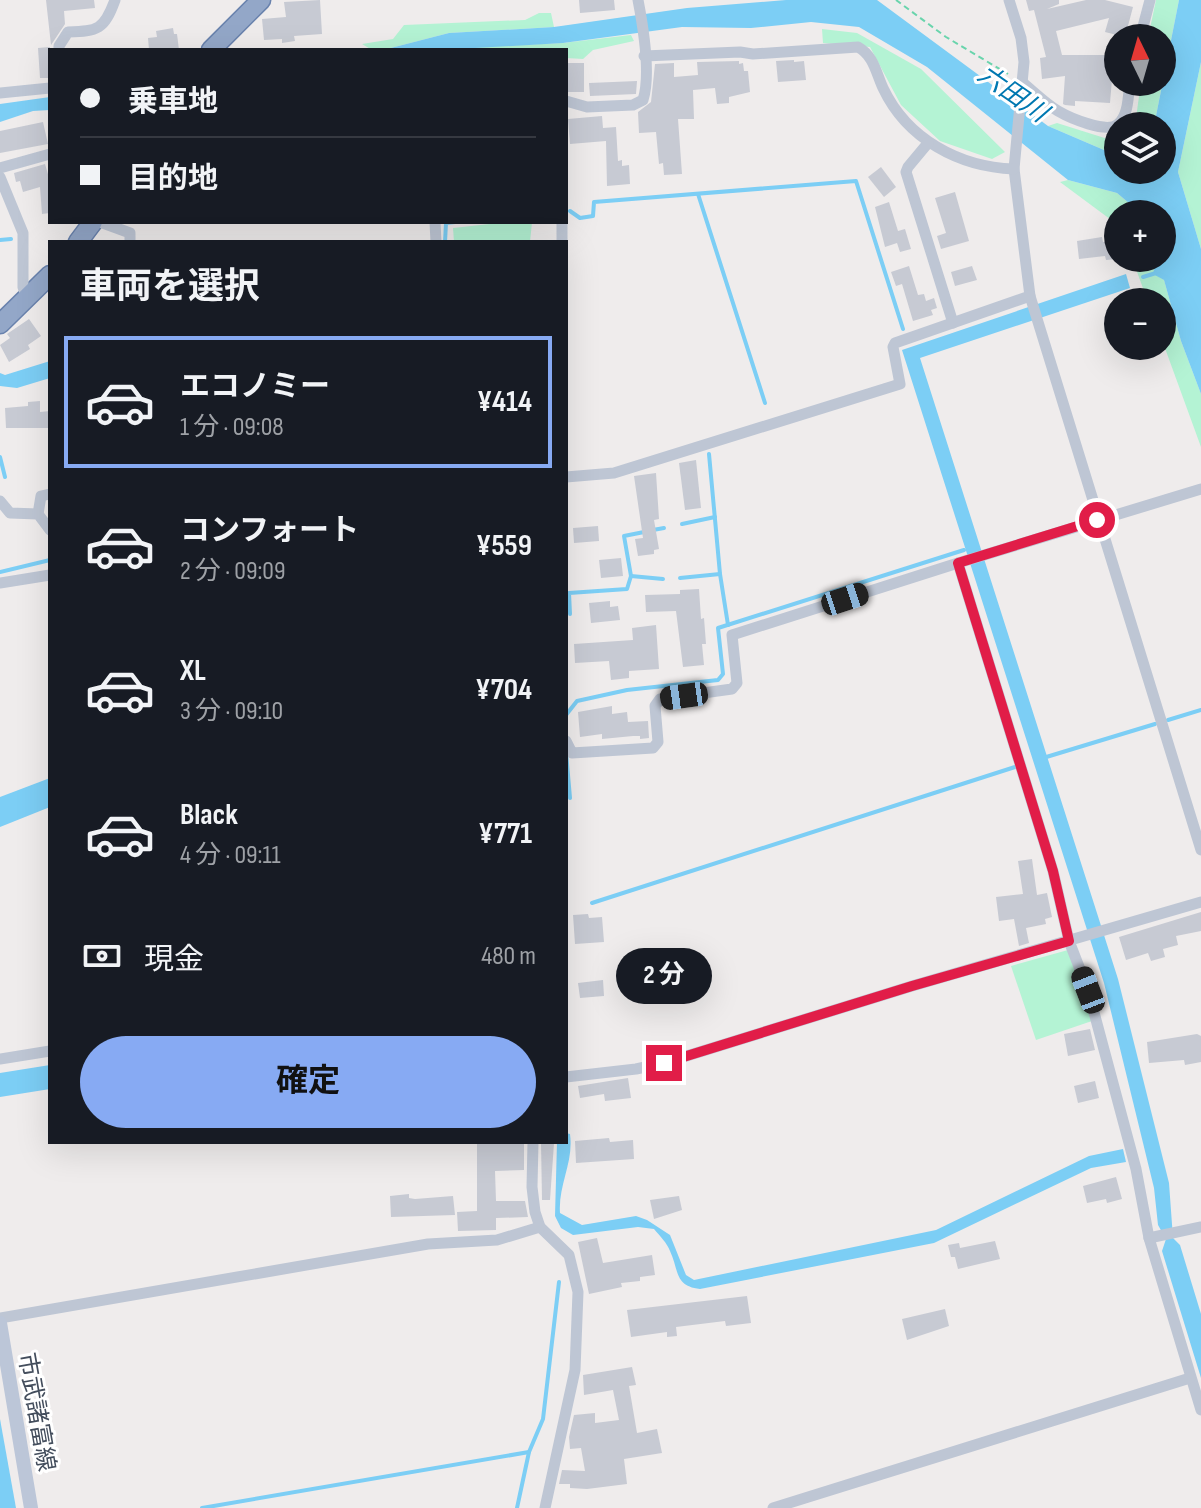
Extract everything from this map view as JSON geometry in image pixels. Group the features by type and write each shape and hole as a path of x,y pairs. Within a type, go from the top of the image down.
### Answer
{"highway":[{"path":"213,48 261,0"},
{"path":"0,324 48,277"}],"main road":[{"name":"市武諸富線","path":"0,1321 31,1508"}],"street":[{"path":"59,48 68,32 95,31 106,21 115,0"},
{"path":"1009,0 1021,38 1023,85 1014,164 1031,299 1201,850"},
{"path":"1144,24 1150,0"},
{"path":"568,101 587,107 633,105 643,100 644,56 639,4"},
{"path":"644,56 753,54 858,47 867,53 893,107 928,143 945,153 992,168 1014,164"},
{"path":"1023,85 1058,111 1110,129 1119,124 1125,114 1128,96"},
{"path":"0,93 48,88"},
{"path":"928,143 906,172 953,323"},
{"path":"0,168 48,155"},
{"path":"0,177 23,233 23,287 27,300"},
{"path":"105,224 130,233 130,240"},
{"path":"568,477 614,473 900,384 893,347 895,343 1031,299"},
{"path":"568,745 572,753 653,748 658,742 655,706 660,699 732,689 737,683 732,635 1201,489"},
{"path":"48,494 41,496 38,514 48,527"},
{"path":"0,501 5,514 38,514"},
{"path":"961,562 1053,871 1069,941 1088,990 1136,1169 1161,1236 1190,1378 1201,1410"},
{"path":"0,583 48,575"},
{"path":"571,1076 664,1063 912,986 1201,902"},
{"path":"0,1059 48,1051"},
{"path":"533,1144 532,1187 540,1227 569,1255 578,1292 575,1370 545,1508"},
{"path":"0,1321 428,1244 497,1240 540,1227"},
{"path":"1161,1236 1201,1227"},
{"path":"773,1508 1190,1378"}],"path":[{"path":"896,0 946,37 1023,85"}],"green space":[{"path":"1156,0 1179,0 1174,24 1151,24"},
{"path":"539,13 551,13 554,27 449,33 391,48 369,48 362,44 393,39 404,25 525,20"},
{"path":"822,29 857,33 921,69 1005,152 992,159 940,141 901,105 870,47 823,43"},
{"path":"631,35 634,41 593,50 583,59 568,58 568,48 454,48 563,43"},
{"path":"1201,62 1201,249 1178,172"},
{"path":"1139,96 1160,96 1157,112 1137,112"},
{"path":"1057,123 1104,138 1104,150 1048,126"},
{"path":"1068,180 1117,193 1125,200 1104,200 1104,215 1060,182"},
{"path":"532,224 530,240 454,240 453,228"},
{"path":"1137,272 1154,272 1164,280 1166,288 1143,288"},
{"path":"1176,323 1201,394 1201,447 1169,360 1176,360"},
{"path":"1068,950 1092,1021 1036,1040 1011,966"}],"water":[{"path":"786,0 877,0 1048,126 1104,150 1104,184 1176,184 1176,112 1157,112 1160,96 1176,96 1174,24 1179,0 1201,0 1201,62 1178,172 1201,249 1201,394 1176,323 1176,288 1166,288 1164,280 1153,274 1176,272 1176,200 1125,200 1117,193 1068,180 927,67 859,27 811,22 751,28 682,27 563,43 475,48 391,48 449,33 554,27 687,8"},
{"path":"48,97 48,110 33,111 0,122 0,104"},
{"path":"1126,274 1130,288 1104,288 1104,297 920,358 1118,979 1169,1183 1173,1238 1180,1245 1201,1314 1201,1378 1162,1251 1166,1239 1158,1225 1154,1188 1104,983 902,350"},
{"path":"48,362 48,379 17,388 0,386 0,373 5,375"},
{"path":"48,779 48,808 0,827 0,797"},
{"path":"48,1065 48,1089 0,1097 0,1073"},
{"path":"568,1134 571,1144 560,1213 582,1225 636,1216 647,1220 670,1235 686,1275 694,1280 936,1230 1089,1156 1123,1149 1126,1162 1091,1168 934,1243 700,1289 681,1281 669,1248 654,1229 638,1227 573,1235 561,1228 555,1216 557,1144 568,1144"},
{"path":"0,1419 16,1508 0,1508"}],"building":[{"path":"46,0 94,0 95,8 64,11 65,24 51,45"},
{"path":"320,0 322,34 294,36 295,41 282,43 282,39 264,40 262,19 286,17 284,2"},
{"path":"579,0 614,0 615,10 580,13"},
{"path":"1026,0 1059,0 1059,4 1047,9 1086,0 1105,0 1133,7 1128,24 1107,24 1109,18 1056,31 1062,55 1104,55 1104,96 1111,96 1110,103 1075,101 1075,106 1063,104 1065,76 1042,79 1040,58 1046,57 1034,10 1029,11"},
{"path":"173,28 179,48 149,48 148,38 157,37 156,31"},
{"path":"50,47 48,78 40,78 38,48"},
{"path":"739,61 739,64 743,63 744,71 748,71 750,92 729,97 729,103 717,104 715,88 693,90 694,119 678,119 682,174 664,175 663,163 659,164 656,132 639,133 638,112 651,102 655,64 674,63 674,77 698,75 697,62"},
{"path":"776,61 804,61 806,80 778,82"},
{"path":"568,63 584,63 584,92 568,92"},
{"path":"637,81 636,94 590,96 589,83"},
{"path":"602,116 603,128 616,127 618,161 622,160 622,166 629,165 630,184 607,186 606,141 570,144 568,119"},
{"path":"43,122 48,144 0,153 0,131"},
{"path":"45,164 48,213 42,214 40,187 23,192 14,173"},
{"path":"881,167 896,187 884,197 868,177"},
{"path":"955,192 969,241 941,249 937,236 946,233 935,198"},
{"path":"889,202 898,231 905,229 911,249 900,252 897,243 885,247 875,207"},
{"path":"1102,237 1104,256 1079,259 1077,241"},
{"path":"909,266 918,295 924,294 926,301 934,298 937,308 931,310 933,315 913,321 902,284 896,286 891,272"},
{"path":"972,266 977,280 955,286 951,272"},
{"path":"29,319 41,336 28,345 30,349 9,362 0,345 10,338 7,334"},
{"path":"40,401 40,412 48,411 48,428 6,428 5,408 28,406 28,402"},
{"path":"696,460 701,508 685,510 679,463"},
{"path":"656,473 659,519 654,520 659,549 654,550 654,554 638,556 635,539 643,538 634,476"},
{"path":"598,526 599,541 574,543 573,528"},
{"path":"621,558 623,576 601,578 599,560"},
{"path":"699,589 706,644 702,644 704,665 683,667 676,611 646,612 645,595 680,594 680,590"},
{"path":"610,601 610,607 618,606 620,620 591,623 589,603"},
{"path":"656,625 659,669 629,671 629,678 611,680 609,661 575,663 574,644 633,640 632,628"},
{"path":"612,706 612,714 627,712 628,722 648,721 649,738 602,739 602,734 580,737 578,712"},
{"path":"1032,859 1037,895 1047,893 1052,917 1045,919 1046,924 1026,928 1029,943 1019,946 1014,919 999,921 996,897 1023,894 1018,861"},
{"path":"1201,912 1201,931 1176,936 1178,945 1163,949 1165,957 1151,961 1148,953 1126,960 1119,937"},
{"path":"588,914 589,918 602,917 604,942 575,944 573,915"},
{"path":"603,980 604,996 580,998 578,983"},
{"path":"1090,1029 1095,1050 1068,1056 1064,1034"},
{"path":"1197,1034 1201,1036 1201,1062 1185,1065 1184,1060 1149,1063 1147,1042"},
{"path":"628,1078 631,1098 605,1101 604,1094 580,1098 578,1086"},
{"path":"1095,1081 1099,1098 1078,1103 1074,1086"},
{"path":"609,1138 610,1142 633,1140 634,1159 576,1163 575,1141"},
{"path":"477,1144 524,1144 524,1170 495,1171 496,1201 525,1201 528,1217 496,1218 496,1230 458,1231 457,1212 477,1211"},
{"path":"541,1144 554,1144 550,1200 542,1200"},
{"path":"1116,1177 1122,1199 1087,1203 1083,1186"},
{"path":"409,1194 409,1198 415,1199 453,1196 455,1215 391,1217 390,1196"},
{"path":"679,1196 682,1210 654,1219 650,1200"},
{"path":"597,1238 603,1263 652,1255 655,1275 640,1277 640,1281 621,1283 622,1287 589,1294 578,1242"},
{"path":"995,1241 1000,1259 958,1269 948,1245 959,1243 960,1248"},
{"path":"747,1296 751,1323 726,1326 725,1321 676,1327 677,1336 667,1337 667,1332 631,1337 627,1310"},
{"path":"945,1309 949,1326 907,1340 902,1319"},
{"path":"632,1367 636,1385 629,1386 637,1433 657,1429 662,1453 624,1459 627,1484 587,1489 559,1484 562,1470 585,1471 581,1448 570,1449 574,1415 595,1413 595,1423 619,1420 613,1390 584,1395 583,1375"}],"waterway":[{"path":"570,211 580,218 593,216 594,202 856,181 903,329"},
{"path":"698,194 765,403"},
{"path":"445,240 446,224"},
{"path":"0,240 11,239"},
{"path":"1143,277 1156,273"},
{"path":"709,454 728,625"},
{"path":"0,457 5,477"},
{"path":"682,524 715,517"},
{"path":"653,530 664,528"},
{"path":"570,614 569,593 627,589 631,576 624,536 644,532"},
{"path":"568,712 577,701 627,690 718,680 723,674 718,628 964,550"},
{"path":"0,572 48,560"},
{"path":"680,578 720,574"},
{"path":"631,576 663,579"},
{"path":"1168,720 1201,710"},
{"path":"1043,758 1155,724"},
{"path":"592,903 1015,767"},
{"path":"568,775 570,798"},
{"path":"202,1508 529,1452 543,1419 559,1282"},
{"path":"517,1508 529,1452"}],"route":[{"path":"664,1063 1069,941 1053,871 958,563 1097,520"}],"water label":[{"name":"六田川","path":"1013,93"}]}
